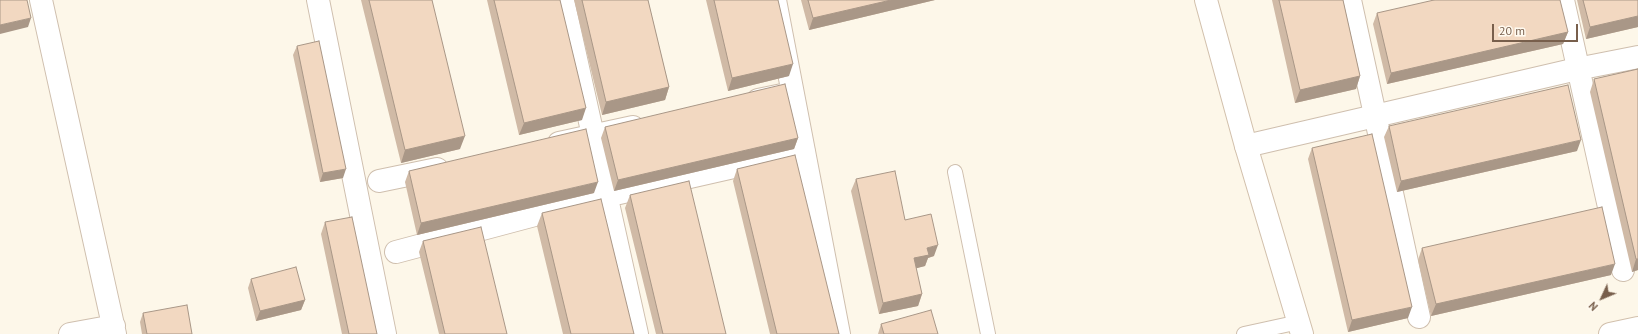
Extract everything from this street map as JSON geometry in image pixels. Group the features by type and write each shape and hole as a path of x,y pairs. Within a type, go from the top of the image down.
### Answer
{"street":[{"path":"41,0 114,330 70,334"},
{"path":"318,0 385,334"},
{"path":"563,0 637,334"},
{"path":"775,0 839,334"},
{"path":"1206,0 1246,146 1300,328"},
{"path":"1350,0 1420,317"},
{"path":"1563,0 1577,69 1623,270"},
{"path":"1246,146 1577,69 1638,57"},
{"path":"739,104 792,93"},
{"path":"540,147 654,123"},
{"path":"396,252 606,196 804,151"},
{"path":"379,181 456,165"},
{"path":"1610,334 1638,328"}],"lane":[{"path":"955,172 988,334"},
{"path":"1244,334 1300,328"}],"building":[{"path":"0,0 27,0 31,18 0,25"},
{"path":"369,0 432,0 465,136 405,150"},
{"path":"494,0 560,0 586,108 524,123"},
{"path":"582,0 648,0 669,87 606,102"},
{"path":"714,0 778,0 793,64 732,78"},
{"path":"808,0 891,0 813,18"},
{"path":"1279,0 1343,0 1360,76 1300,90"},
{"path":"1434,0 1560,0 1568,32 1391,73 1377,13"},
{"path":"1583,0 1638,0 1638,16 1590,27"},
{"path":"319,41 346,169 323,173 297,46"},
{"path":"1638,69 1638,259 1636,259 1594,79"},
{"path":"785,84 798,138 618,180 605,127"},
{"path":"1568,85 1581,140 1401,181 1389,126"},
{"path":"586,129 598,182 421,223 409,171"},
{"path":"1372,134 1412,307 1352,320 1312,148"},
{"path":"795,155 839,334 777,334 737,169"},
{"path":"895,171 905,220 931,214 938,245 927,248 929,255 914,258 922,294 883,303 856,179"},
{"path":"689,181 726,334 663,334 630,195"},
{"path":"601,199 634,334 571,334 542,213"},
{"path":"1602,207 1615,264 1436,304 1422,248"},
{"path":"352,217 377,334 349,334 325,222"},
{"path":"481,227 507,334 445,334 423,241"},
{"path":"296,267 305,300 260,311 251,279"},
{"path":"187,305 192,334 147,334 143,313"},
{"path":"931,310 938,334 884,334 881,324"}]}
